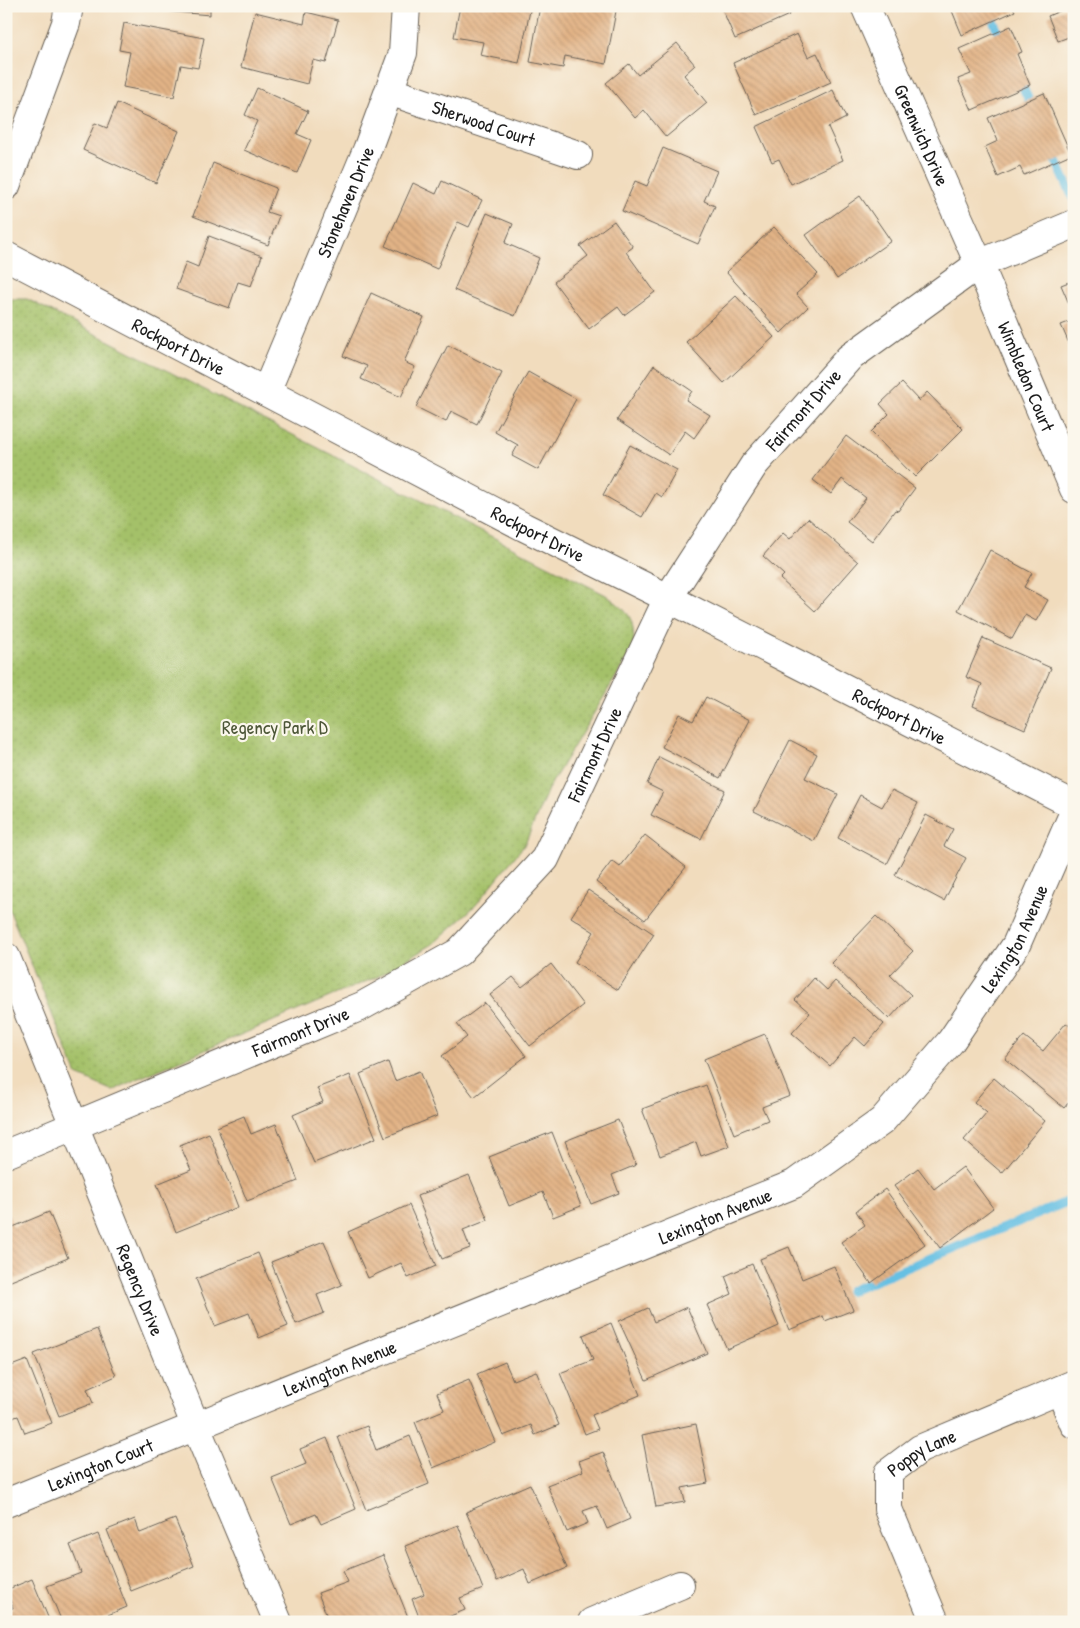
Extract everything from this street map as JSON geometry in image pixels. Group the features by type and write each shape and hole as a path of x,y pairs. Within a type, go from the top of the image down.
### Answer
{"street":[{"path":"6,186 66,23 69,6"},
{"name":"Stonehaven Drive","path":"266,392 367,150 403,53 406,6"},
{"name":"Greenwich Drive","path":"865,6 979,264"},
{"name":"Sherwood Court","path":"389,91 578,156"},
{"name":"Fairmont Drive","path":"6,1154 362,1006 459,952 545,859 668,598 754,465 849,358 979,264 1074,224"},
{"name":"Rockport Drive","path":"6,256 524,527 668,598 1074,805"},
{"name":"Wimbledon Court","path":"979,264 1074,489"},
{"name":"Lexington Avenue","path":"196,1427 794,1184 882,1120 951,1041 1016,945 1074,812"},
{"name":"Regency Drive","path":"6,957 196,1427 278,1622"},
{"path":"1067,1387 1074,1424"},
{"name":"Poppy Lane","path":"935,1622 888,1508 888,1473 920,1449 1067,1387"},
{"name":"Lexington Court","path":"6,1503 196,1427"},
{"path":"592,1622 680,1585"}],"green space":[{"name":"Regency Park D","path":"6,299 27,299 606,595 625,611 633,628 634,647 548,789 525,844 475,906 433,944 379,976 130,1082 113,1091 77,1075 6,902"}],"building":[{"path":"128,6 210,6 210,15 128,8"},
{"path":"460,6 531,6 519,63 480,55 483,42 454,37"},
{"path":"540,6 608,6 608,10 616,11 606,64 565,56 563,68 530,62"},
{"path":"721,6 785,6 789,15 735,39"},
{"path":"950,6 1012,6 1015,11 962,35"},
{"path":"1074,6 1074,35 1058,41 1048,16"},
{"path":"255,12 304,24 306,12 338,20 326,63 313,60 307,84 241,67"},
{"path":"124,23 204,38 198,68 181,65 174,97 123,87 130,52 119,50"},
{"path":"1011,26 1022,52 1017,54 1030,85 972,110 958,79 971,74 959,49"},
{"path":"797,34 808,57 817,53 831,82 756,115 733,63"},
{"path":"677,43 695,65 684,75 707,103 666,137 644,110 635,118 606,83 629,64 638,75"},
{"path":"257,88 308,111 297,134 311,140 297,173 244,150 257,121 245,115"},
{"path":"833,90 846,118 828,127 843,160 791,184 779,159 772,162 756,127"},
{"path":"1044,93 1071,154 1024,175 1020,167 998,177 985,147 998,141 988,118"},
{"path":"117,103 179,131 156,183 83,150 95,123 107,128"},
{"path":"663,148 717,171 704,201 715,206 698,244 622,211 635,181 647,186"},
{"path":"213,163 276,188 267,212 279,216 268,245 193,216"},
{"path":"442,181 482,200 469,227 458,222 437,269 385,246 413,183 436,194"},
{"path":"860,196 891,241 837,279 806,235"},
{"path":"487,213 513,224 505,243 539,258 515,316 454,290"},
{"path":"614,221 633,247 626,252 655,292 624,315 618,307 589,329 554,282 588,256 580,246"},
{"path":"774,227 818,274 796,294 808,307 781,333 726,272"},
{"path":"209,236 262,256 251,286 238,282 229,308 176,289 186,262 198,267"},
{"path":"1074,280 1074,304 1070,306 1061,285"},
{"path":"371,293 424,317 404,362 415,367 401,397 361,379 367,366 343,356"},
{"path":"736,296 774,337 724,383 686,342"},
{"path":"1074,320 1074,355 1061,325"},
{"path":"448,345 502,373 477,424 451,411 446,422 416,407"},
{"path":"654,365 692,391 686,400 710,415 694,438 685,431 669,455 617,420"},
{"path":"528,372 576,399 538,470 512,456 518,445 495,432"},
{"path":"902,383 919,401 927,392 963,429 915,477 871,432 889,414 880,404"},
{"path":"846,436 915,488 898,511 895,510 872,541 847,522 866,498 842,479 831,494 813,480"},
{"path":"630,445 677,470 662,497 656,493 642,517 603,495"},
{"path":"808,518 858,562 815,611 780,579 784,575 763,556 783,533 790,539"},
{"path":"990,550 1032,573 1024,587 1048,600 1036,621 1025,615 1012,639 958,610"},
{"path":"983,638 1051,668 1025,729 973,706 982,684 966,677"},
{"path":"706,697 750,720 720,778 662,747 679,714 693,721"},
{"path":"790,740 817,754 805,778 838,794 814,841 754,811"},
{"path":"659,757 725,790 701,839 651,815 663,792 647,784"},
{"path":"892,790 918,803 887,864 838,838 860,795 882,807"},
{"path":"926,815 953,829 944,846 966,858 944,901 895,875"},
{"path":"645,835 686,867 645,920 596,882 612,861 620,867"},
{"path":"588,890 654,934 618,990 575,962 594,932 571,917"},
{"path":"876,916 913,951 890,975 911,995 889,1019 831,963"},
{"path":"551,964 583,1005 530,1046 490,995 513,977 522,987"},
{"path":"814,978 827,990 835,981 884,1024 865,1046 855,1037 830,1066 792,1033 810,1013 795,1000"},
{"path":"485,1003 526,1056 474,1097 442,1056 467,1037 457,1024"},
{"path":"1066,1023 1074,1029 1074,1096 1064,1108 1005,1059 1024,1036 1043,1051"},
{"path":"765,1034 790,1096 762,1107 768,1120 734,1134 704,1059"},
{"path":"388,1062 395,1081 419,1071 437,1116 385,1137 360,1074"},
{"path":"350,1075 376,1138 314,1163 293,1115 323,1102 317,1088"},
{"path":"994,1078 1045,1121 1002,1173 964,1140 987,1113 974,1102"},
{"path":"706,1085 729,1146 701,1156 696,1142 660,1156 642,1109"},
{"path":"244,1116 251,1134 276,1124 298,1181 247,1201 217,1127"},
{"path":"618,1120 636,1165 612,1175 619,1193 591,1204 565,1141"},
{"path":"552,1132 581,1206 553,1217 543,1192 509,1206 489,1157"},
{"path":"209,1133 238,1207 176,1232 157,1184 191,1170 180,1145"},
{"path":"963,1167 993,1208 940,1248 894,1186 918,1168 934,1189"},
{"path":"469,1175 488,1220 463,1230 470,1248 442,1259 417,1196"},
{"path":"885,1189 925,1244 871,1283 841,1242 865,1225 856,1211"},
{"path":"409,1205 436,1266 408,1278 401,1263 368,1278 348,1232"},
{"path":"49,1212 68,1258 6,1283 6,1214 8,1213 13,1227"},
{"path":"324,1241 342,1285 317,1295 324,1313 296,1324 271,1262"},
{"path":"789,1247 802,1279 834,1266 853,1310 825,1321 823,1316 789,1330 760,1259"},
{"path":"258,1253 288,1326 259,1338 249,1313 215,1326 196,1279"},
{"path":"752,1264 779,1326 727,1349 707,1305 732,1294 725,1276"},
{"path":"687,1307 707,1353 646,1380 619,1321 648,1308 654,1322"},
{"path":"611,1323 640,1395 592,1415 598,1429 585,1434 560,1373 593,1360 583,1335"},
{"path":"97,1329 116,1376 87,1389 93,1403 59,1416 34,1354"},
{"path":"27,1360 52,1423 25,1433 18,1416 6,1420 6,1368"},
{"path":"505,1362 513,1380 536,1371 559,1425 535,1435 531,1425 503,1436 477,1374"},
{"path":"469,1380 495,1442 433,1468 415,1422 444,1410 437,1393"},
{"path":"696,1424 708,1483 682,1488 685,1502 656,1507 642,1435"},
{"path":"367,1426 376,1450 410,1436 429,1484 366,1510 338,1437"},
{"path":"327,1438 356,1509 321,1524 316,1514 291,1524 272,1478 306,1464 300,1449"},
{"path":"603,1452 630,1519 607,1529 597,1506 583,1511 588,1523 567,1532 547,1485 583,1471 579,1461"},
{"path":"530,1484 567,1568 530,1584 524,1569 497,1581 466,1512"},
{"path":"135,1519 140,1533 175,1519 194,1566 131,1591 107,1530"},
{"path":"458,1525 483,1589 460,1598 465,1610 436,1622 421,1622 412,1599 424,1594 405,1546"},
{"path":"98,1534 127,1607 91,1622 62,1622 47,1586 81,1573 70,1545"},
{"path":"383,1555 410,1622 329,1622 318,1593 348,1582 343,1571"},
{"path":"32,1579 50,1622 6,1622 6,1610 13,1608 6,1590"}],"waterway":[{"path":"989,11 1003,43"},
{"path":"1018,77 1034,111"},
{"path":"1051,150 1074,200"},
{"path":"850,1291 1074,1199"}]}
